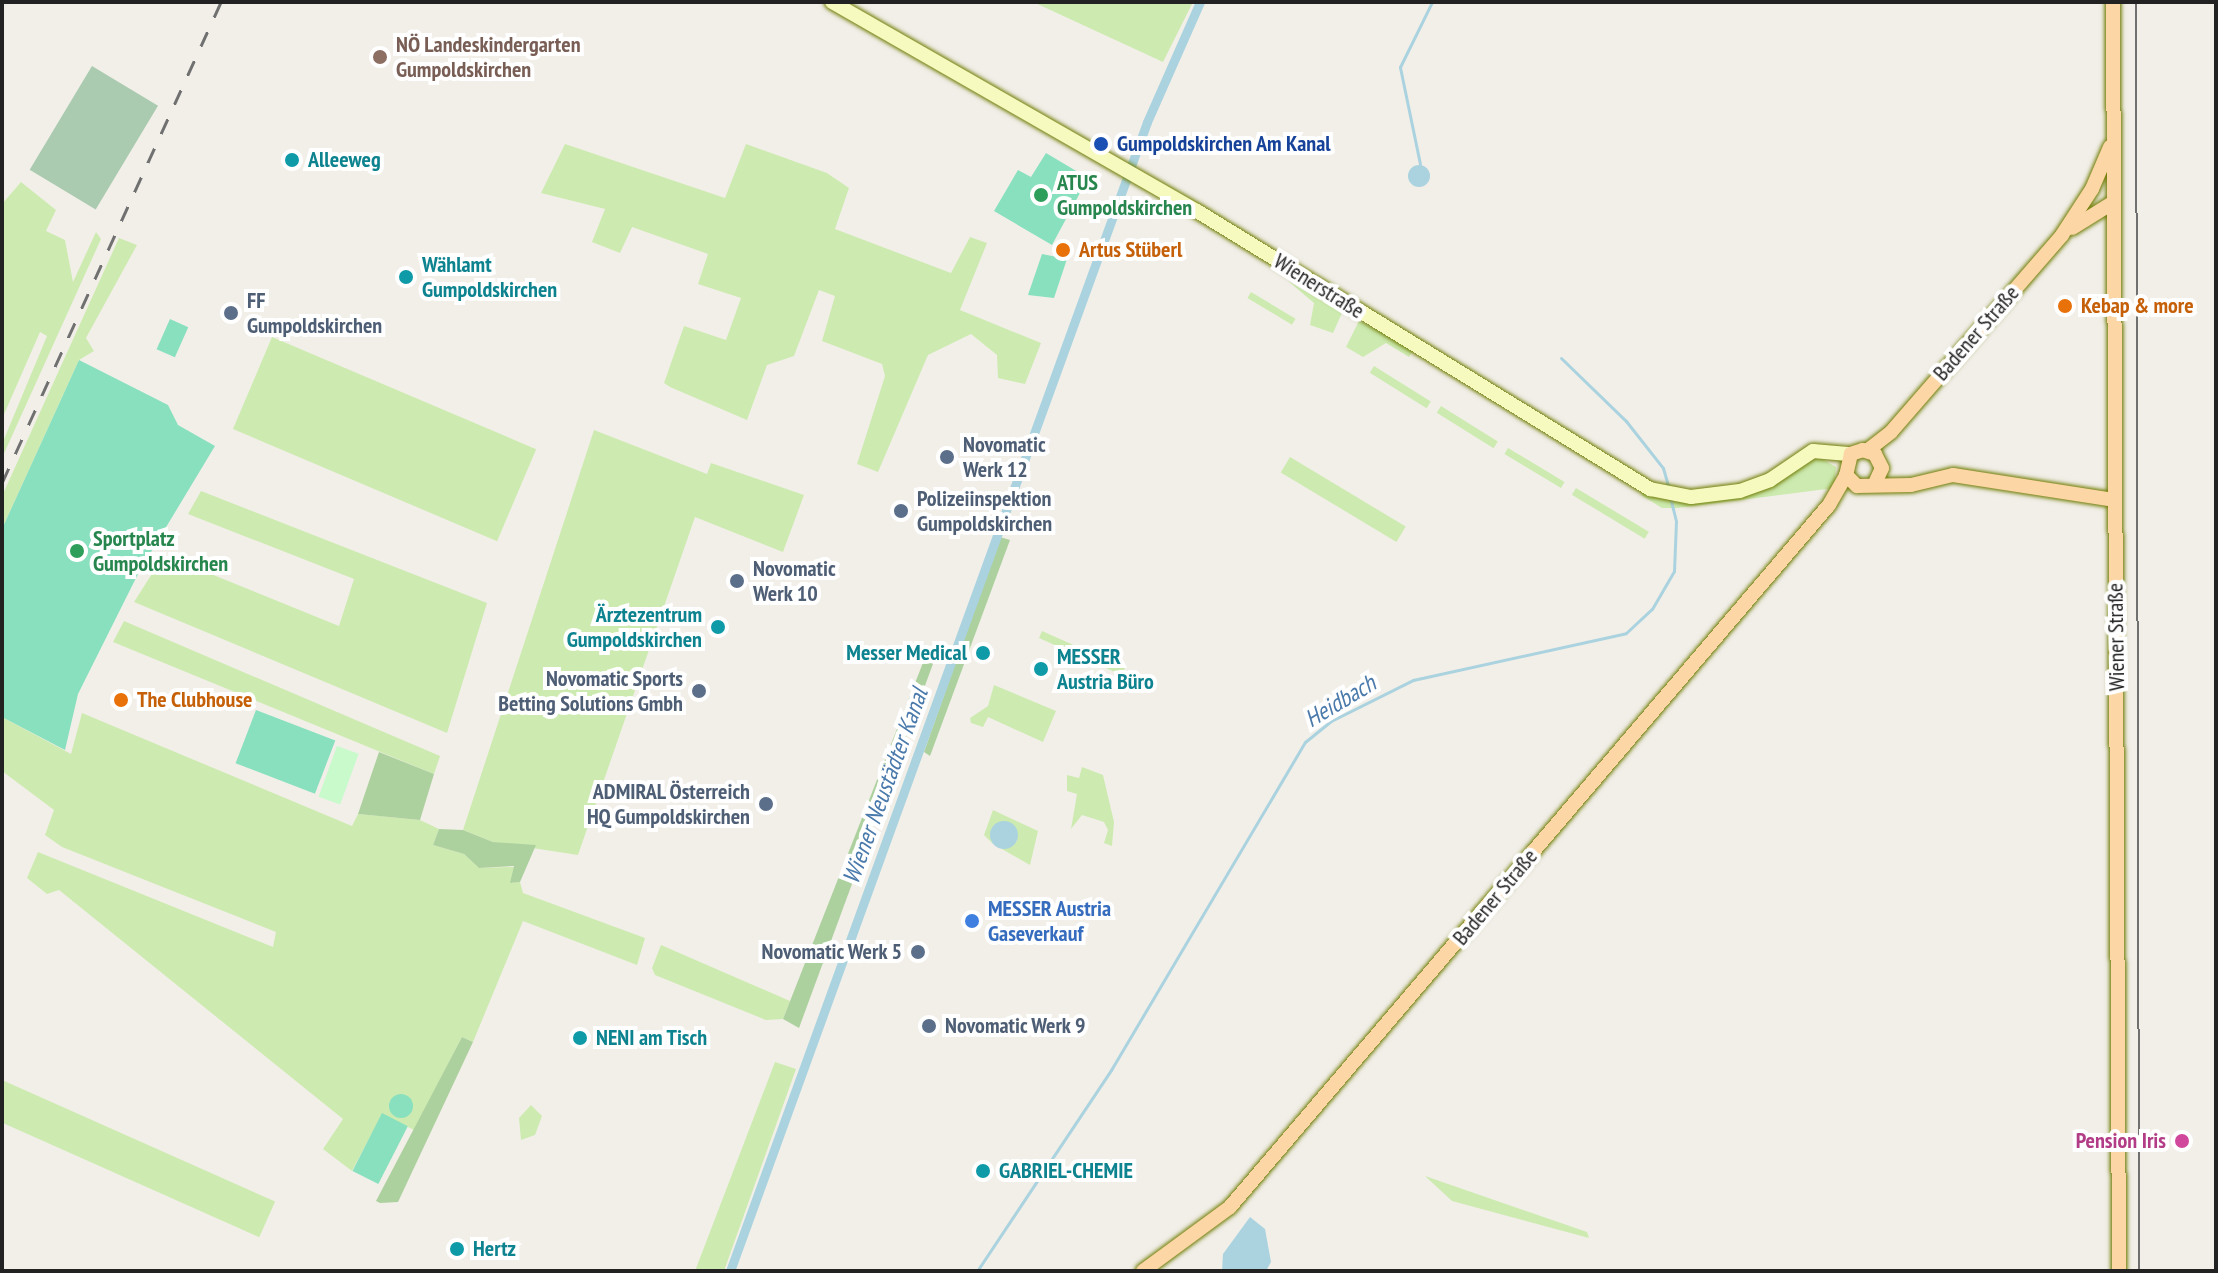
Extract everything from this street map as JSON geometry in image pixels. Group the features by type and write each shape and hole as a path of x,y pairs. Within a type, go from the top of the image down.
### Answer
{"main road":[{"name":"Wiener Straße","path":"2113,2 2119,1271"},
{"path":"2062,235 2092,189 2114,138"},
{"path":"2062,235 2114,202"},
{"name":"Badener Straße","path":"1868,450 1891,432 2062,235"},
{"name":"Badener Straße","path":"1143,1271 1230,1207 1829,505 1879,470 1891,432"},
{"path":"1857,486 1847,465 1868,450 1879,470 1911,485 1953,475 2115,500"},
{"name":"Badener Straße","path":"1829,505 1847,465"}],"street":[{"name":"Wienerstraße","path":"832,2 1136,178 1667,495 1755,487 1813,451 1847,465"}],"green space":[{"path":"1033,2 1193,2 1163,62"},
{"path":"92,66 158,106 96,209 30,170"},
{"path":"565,144 725,198 746,144 827,173 849,188 835,229 951,273 970,237 987,243 960,310 1041,343 1025,384 998,378 997,355 971,334 928,355 878,472 857,464 885,376 882,364 822,341 835,296 819,290 794,356 767,365 747,420 670,387 664,383 684,326 726,340 741,298 698,284 708,254 632,227 620,253 592,242 605,209 541,193"},
{"name":"ATUS Gumpoldskirchen","path":"1046,153 1088,178 1052,245 994,211 1018,170 1031,177"},
{"path":"21,182 56,210 46,231 65,240 73,282 96,232 101,239 2,458 2,444 47,336 40,332 2,419 2,204"},
{"path":"119,238 137,245 86,338 94,351 79,360 2,529 2,496"},
{"name":"ATUS Gumpoldskirchen","path":"1042,254 1067,259 1054,298 1028,295"},
{"path":"1288,281 1342,313 1333,333 1310,325 1314,303"},
{"path":"1251,292 1296,319 1292,325 1247,298"},
{"path":"170,319 188,327 175,357 157,349"},
{"path":"1359,321 1414,349 1409,357 1386,343 1363,357 1346,347"},
{"path":"272,337 536,449 497,541 233,429"},
{"name":"Sportplatz Gumpoldskirchen","path":"79,360 168,405 178,425 215,446 139,572 78,694 65,750 2,717 2,529"},
{"path":"1374,366 1431,402 1427,408 1370,373"},
{"path":"1441,406 1498,442 1494,448 1437,413"},
{"path":"594,430 707,474 711,463 804,495 783,552 695,517 578,855 493,842 463,830"},
{"path":"1508,448 1565,482 1561,488 1504,454"},
{"path":"1290,457 1406,527 1396,542 1281,472"},
{"path":"1820,458 1836,467 1834,488 1677,508 1662,508 1641,495 1644,491 1677,502 1698,501"},
{"path":"1576,488 1649,532 1645,539 1572,495"},
{"path":"201,491 487,603 447,733 134,602 164,555 339,626 354,579 188,514"},
{"path":"1000,537 1010,540 930,756 924,752"},
{"path":"124,621 440,756 434,774 113,642"},
{"path":"1042,631 1125,668 1117,687 1112,685 1117,673 1039,638"},
{"path":"928,650 937,653 799,1028 783,1019"},
{"path":"994,685 1056,711 1043,742 988,717 983,727 971,723 970,718 988,706"},
{"path":"256,710 335,740 315,794 236,763"},
{"path":"82,713 352,826 358,814 420,820 439,829 433,845 464,854 479,868 514,867 511,883 520,882 523,893 645,938 637,965 523,921 473,1042 462,1037 414,1130 382,1114 352,1171 323,1149 343,1119 59,890 47,894 27,878 38,852 273,947 276,932 62,847 45,835 54,810 2,771 2,717 71,754"},
{"path":"337,746 359,754 340,805 319,797"},
{"path":"379,752 434,774 420,820 358,814"},
{"path":"1082,767 1103,775 1114,822 1112,846 1104,843 1108,830 1104,822 1082,815 1071,829 1077,794 1067,791 1067,775 1079,778"},
{"path":"993,810 1038,831 1030,865 1002,849 1017,841 1010,822 991,840 993,844 984,835"},
{"path":"439,829 463,830 493,842 536,845 520,882 510,883 514,866 479,868 464,854 433,845"},
{"path":"661,945 790,1001 783,1019 766,1020 655,975 652,968"},
{"path":"462,1037 473,1042 398,1202 376,1201"},
{"path":"775,1062 796,1069 724,1271 695,1271"},
{"path":"2,1080 275,1202 259,1237 2,1123"},
{"path":"401,1094 409,1098 413,1106 409,1114 401,1118 393,1114 389,1106 393,1098"},
{"path":"531,1105 542,1116 535,1135 521,1140 519,1118"},
{"path":"382,1113 408,1126 378,1184 352,1171"},
{"path":"1425,1176 1587,1232 1589,1238 1452,1201"}],"water":[{"path":"1415,165 1423,165 1430,176 1423,187 1415,187 1408,180 1408,172"},
{"path":"1004,821 1014,825 1018,835 1014,845 1004,849 994,845 990,835 994,825"},
{"path":"1250,1217 1265,1229 1271,1262 1266,1271 1222,1271 1223,1254"}],"waterway":[{"name":"Wiener Neustädter Kanal","path":"730,1271 1147,122 1200,2"},
{"name":"Heidbach","path":"1420,164 1400,67 1432,2"},
{"name":"Heidbach","path":"1561,358 1626,421 1663,468 1668,486"},
{"name":"Heidbach","path":"977,1271 1111,1070 1305,742 1331,721 1413,680 1626,633 1652,609 1674,571 1676,521 1670,497"}],"tram line":[{"path":"2136,2 2139,1271"}],"railway":[{"path":"2,483 221,2"}],"place":[{"name":"NÖ Landeskindergarten Gumpoldskirchen","path":"380,57"},
{"name":"Gumpoldskirchen Am Kanal","path":"1101,144"},
{"name":"Alleeweg","path":"292,160"},
{"name":"ATUS Gumpoldskirchen","path":"1041,195"},
{"name":"Artus Stüberl","path":"1063,250"},
{"name":"Wählamt Gumpoldskirchen","path":"406,277"},
{"name":"Kebap & more","path":"2065,306"},
{"name":"FF Gumpoldskirchen","path":"231,313"},
{"name":"Novomatic Werk 12","path":"947,457"},
{"name":"Polizeiinspektion Gumpoldskirchen","path":"901,511"},
{"name":"Sportplatz Gumpoldskirchen","path":"77,551"},
{"name":"Novomatic Werk 10","path":"737,581"},
{"name":"Ärztezentrum Gumpoldskirchen","path":"718,627"},
{"name":"Messer Medical","path":"983,653"},
{"name":"MESSER Austria Büro","path":"1041,669"},
{"name":"Novomatic Sports Betting Solutions Gmbh","path":"699,691"},
{"name":"The Clubhouse","path":"121,700"},
{"name":"ADMIRAL Österreich HQ Gumpoldskirchen","path":"766,804"},
{"name":"MESSER Austria Gaseverkauf","path":"972,921"},
{"name":"Novomatic Werk 5","path":"918,952"},
{"name":"Novomatic Werk 9","path":"929,1026"},
{"name":"NENI am Tisch","path":"580,1038"},
{"name":"Pension Iris","path":"2182,1141"},
{"name":"GABRIEL-CHEMIE","path":"983,1171"},
{"name":"Hertz","path":"457,1249"}]}
